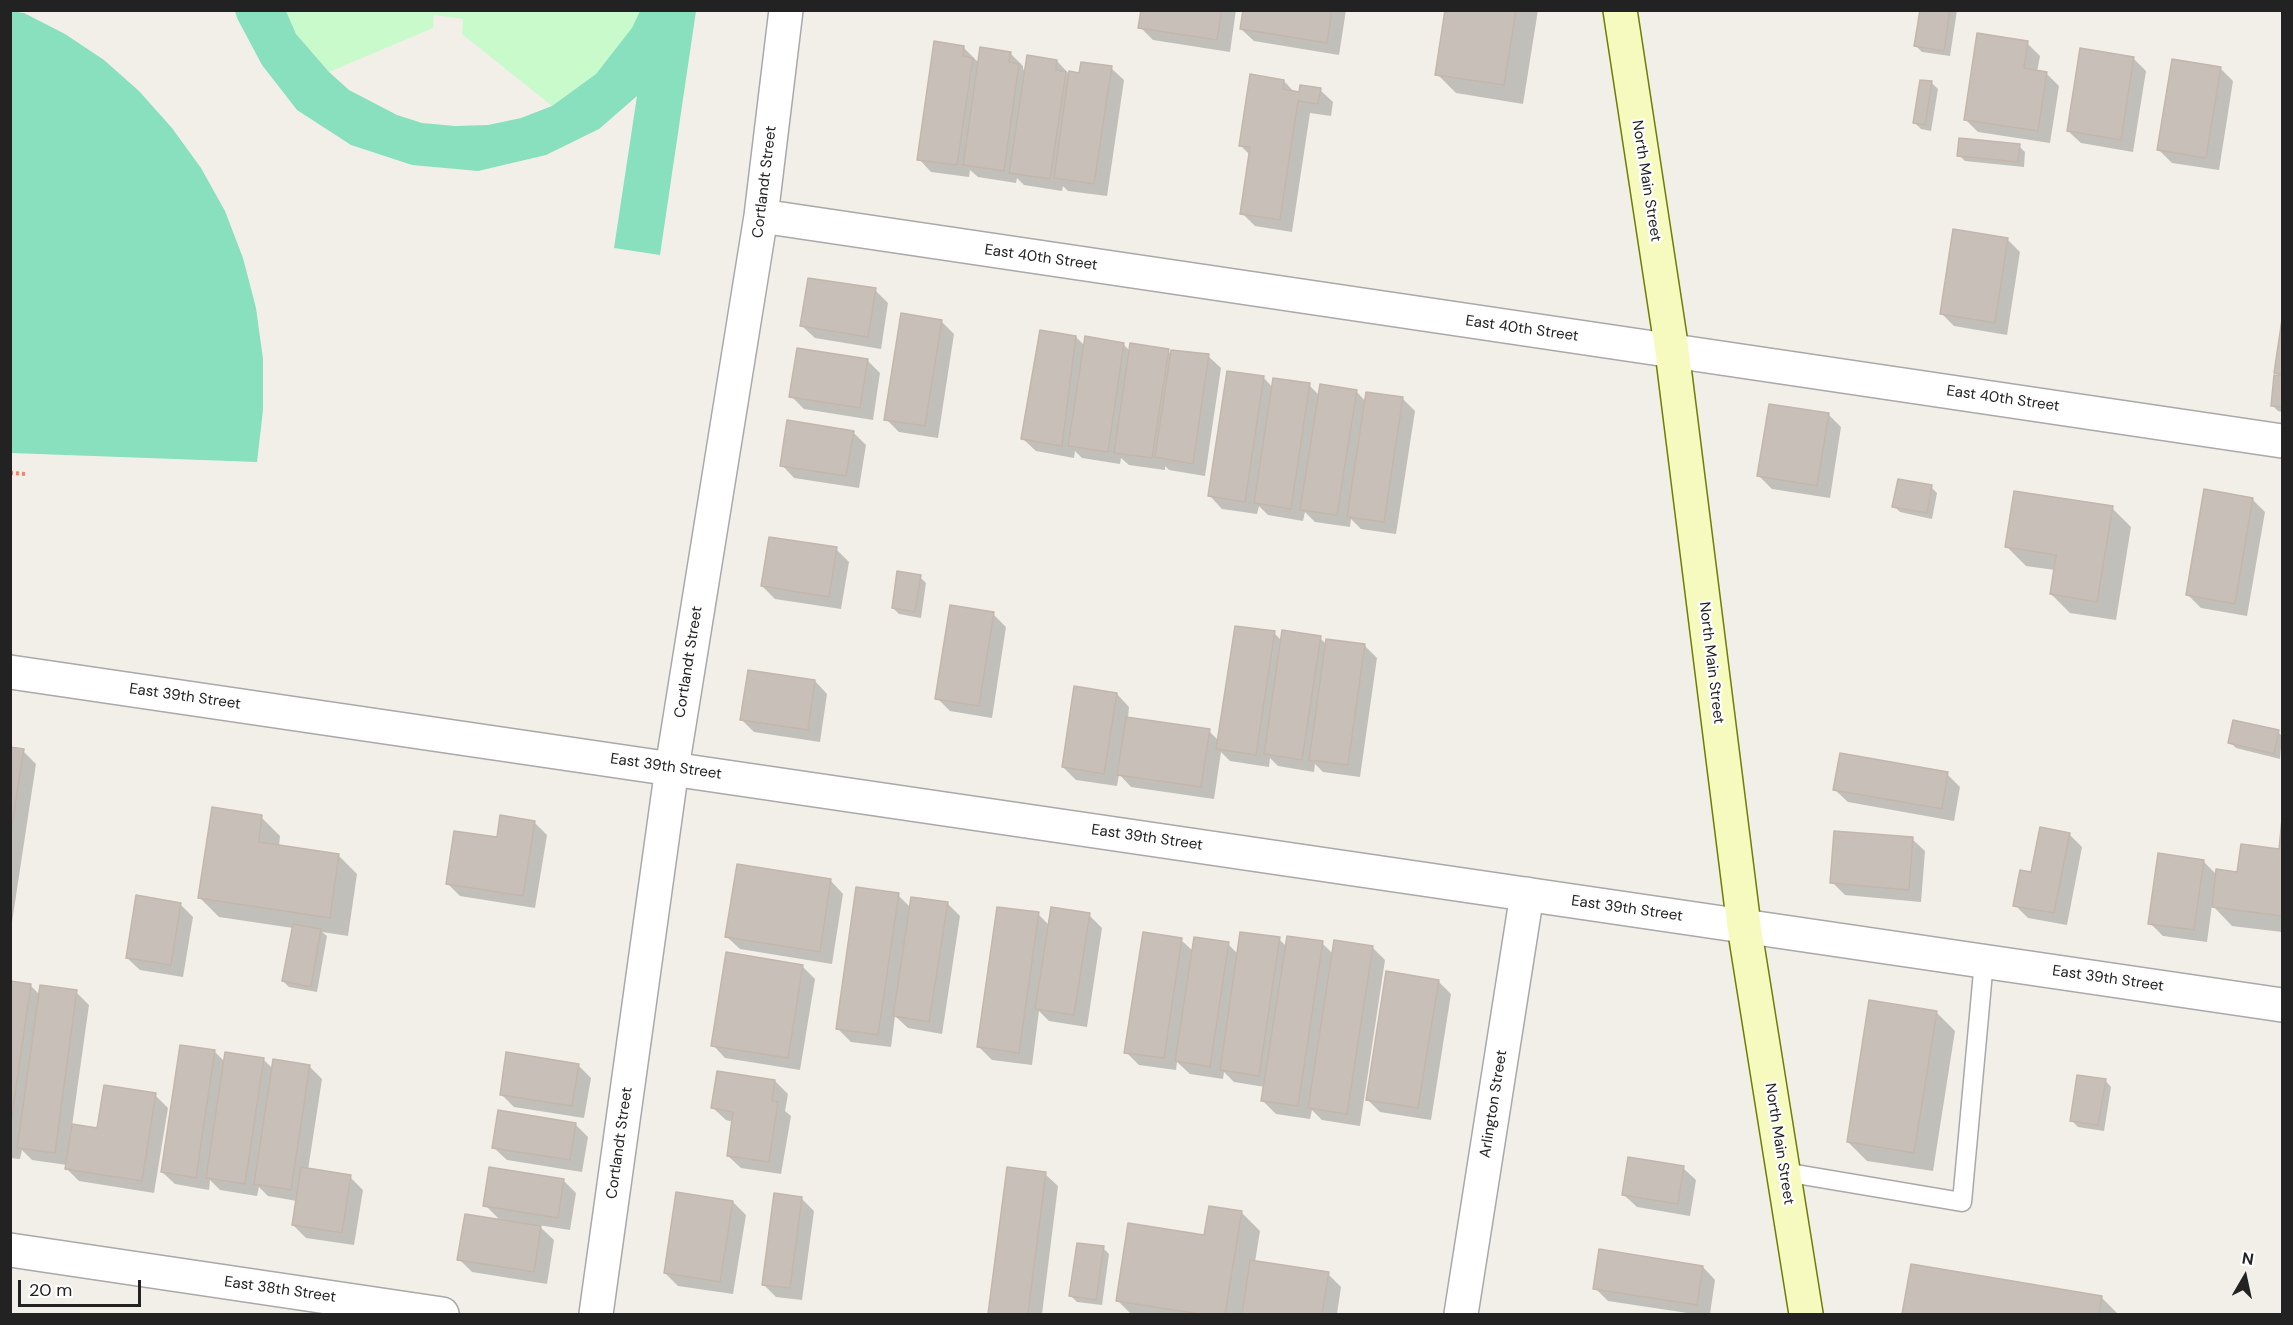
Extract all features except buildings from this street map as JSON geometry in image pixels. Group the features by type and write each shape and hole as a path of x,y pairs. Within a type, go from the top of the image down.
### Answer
{"main road":[{"name":"North Main Street","path":"1620,10 1672,351 1744,926 1806,1314"}],"street":[{"name":"Cortlandt Street","path":"596,1314 672,768 761,216 786,10"},
{"name":"East 40th Street","path":"761,216 2283,441"},
{"name":"East 39th Street","path":"10,672 2283,1005"},
{"name":"Arlington Street","path":"1461,1314 1527,894"},
{"name":"East 38th Street","path":"10,1250 442,1314"}],"lane":[{"path":"1784,1172 1962,1202 1984,961"}],"path":[{"path":"10,473 27,474"}],"green space":[{"path":"10,11 24,13 65,34 104,60 139,91 172,128 201,168 225,211 243,258 256,308 263,359 263,410 257,462 11,453"},
{"path":"235,11 286,11 296,34 329,72 349,90 397,115 422,123 455,126 488,125 521,118 552,106 596,74 632,28 640,11 696,11 660,255 614,248 637,96 599,129 546,155 478,171 412,165 351,145 297,110 262,65"},
{"path":"286,11 640,11 633,28 596,74 552,106 462,34 463,19 434,15 433,28 329,72 296,34"}]}
